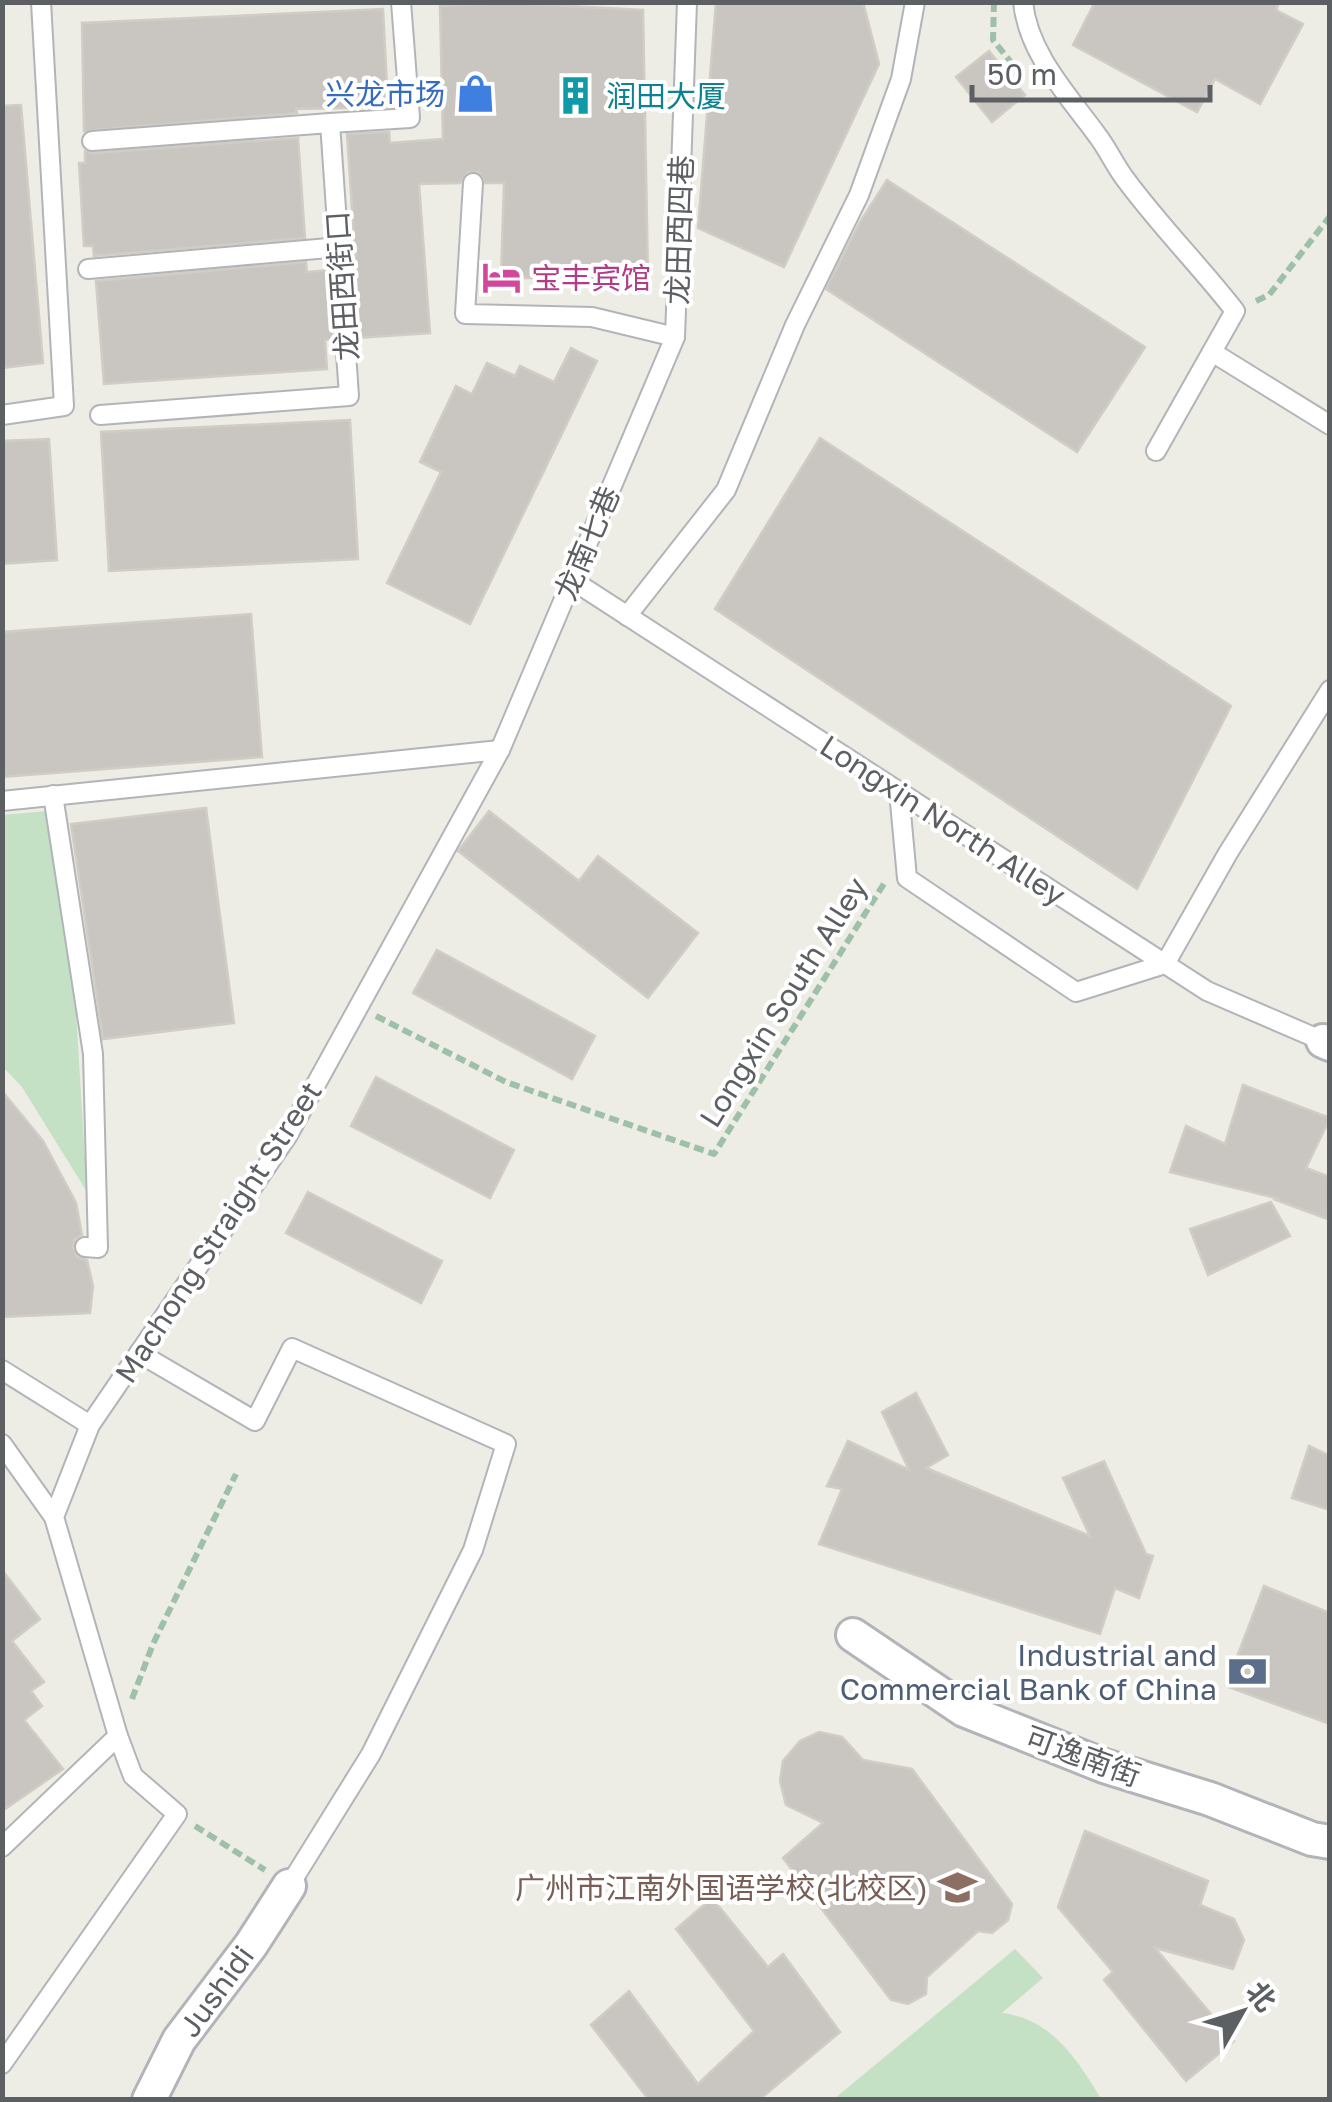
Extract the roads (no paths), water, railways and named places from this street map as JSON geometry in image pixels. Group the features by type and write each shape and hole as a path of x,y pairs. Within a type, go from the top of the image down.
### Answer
{"street":[{"name":"可逸南街","path":"853,1635 964,1710 1104,1766 1210,1799 1312,1840 1330,1842"},
{"name":"Jushidi","path":"149,2100 179,2040 251,1945 289,1886"}],"lane":[{"path":"2,415 64,406 41,2"},
{"path":"92,141 410,118 401,2"},
{"name":"龙田西四巷","path":"675,337 687,2"},
{"path":"627,616 726,490 795,325 859,195 901,79 915,2"},
{"path":"1023,2 1026,30 1055,78 1109,150 1125,179 1235,310 1156,452"},
{"name":"龙田西街口","path":"100,414 349,396 330,123"},
{"path":"473,183 465,314 592,317 675,337"},
{"path":"88,270 340,247"},
{"name":"龙南七巷","path":"500,750 675,337"},
{"path":"1212,352 1330,425"},
{"name":"Longxin North Alley","path":"572,580 1206,991 1326,1042"},
{"path":"899,791 907,878 1076,992 1165,964 1228,853 1330,690"},
{"path":"2,800 500,750"},
{"name":"Machong Straight Street","path":"54,1517 90,1425 288,1136 500,750"},
{"path":"53,796 93,1054 98,1248 85,1248"},
{"path":"139,1353 256,1422 292,1348 506,1444 474,1550 371,1754 289,1886"},
{"path":"2,1370 90,1425"},
{"path":"2,1444 54,1517 133,1776 178,1814 2,2064"},
{"path":"2,1847 118,1736"}],"place":[{"name":"兴龙市场","path":"475,94"},
{"name":"润田大厦","path":"576,96"},
{"name":"宝丰宾馆","path":"501,278"},
{"name":"Industrial and Commercial Bank of China","path":"1247,1672"},
{"name":"广州市江南外国语学校(北校区)","path":"958,1888"}]}
